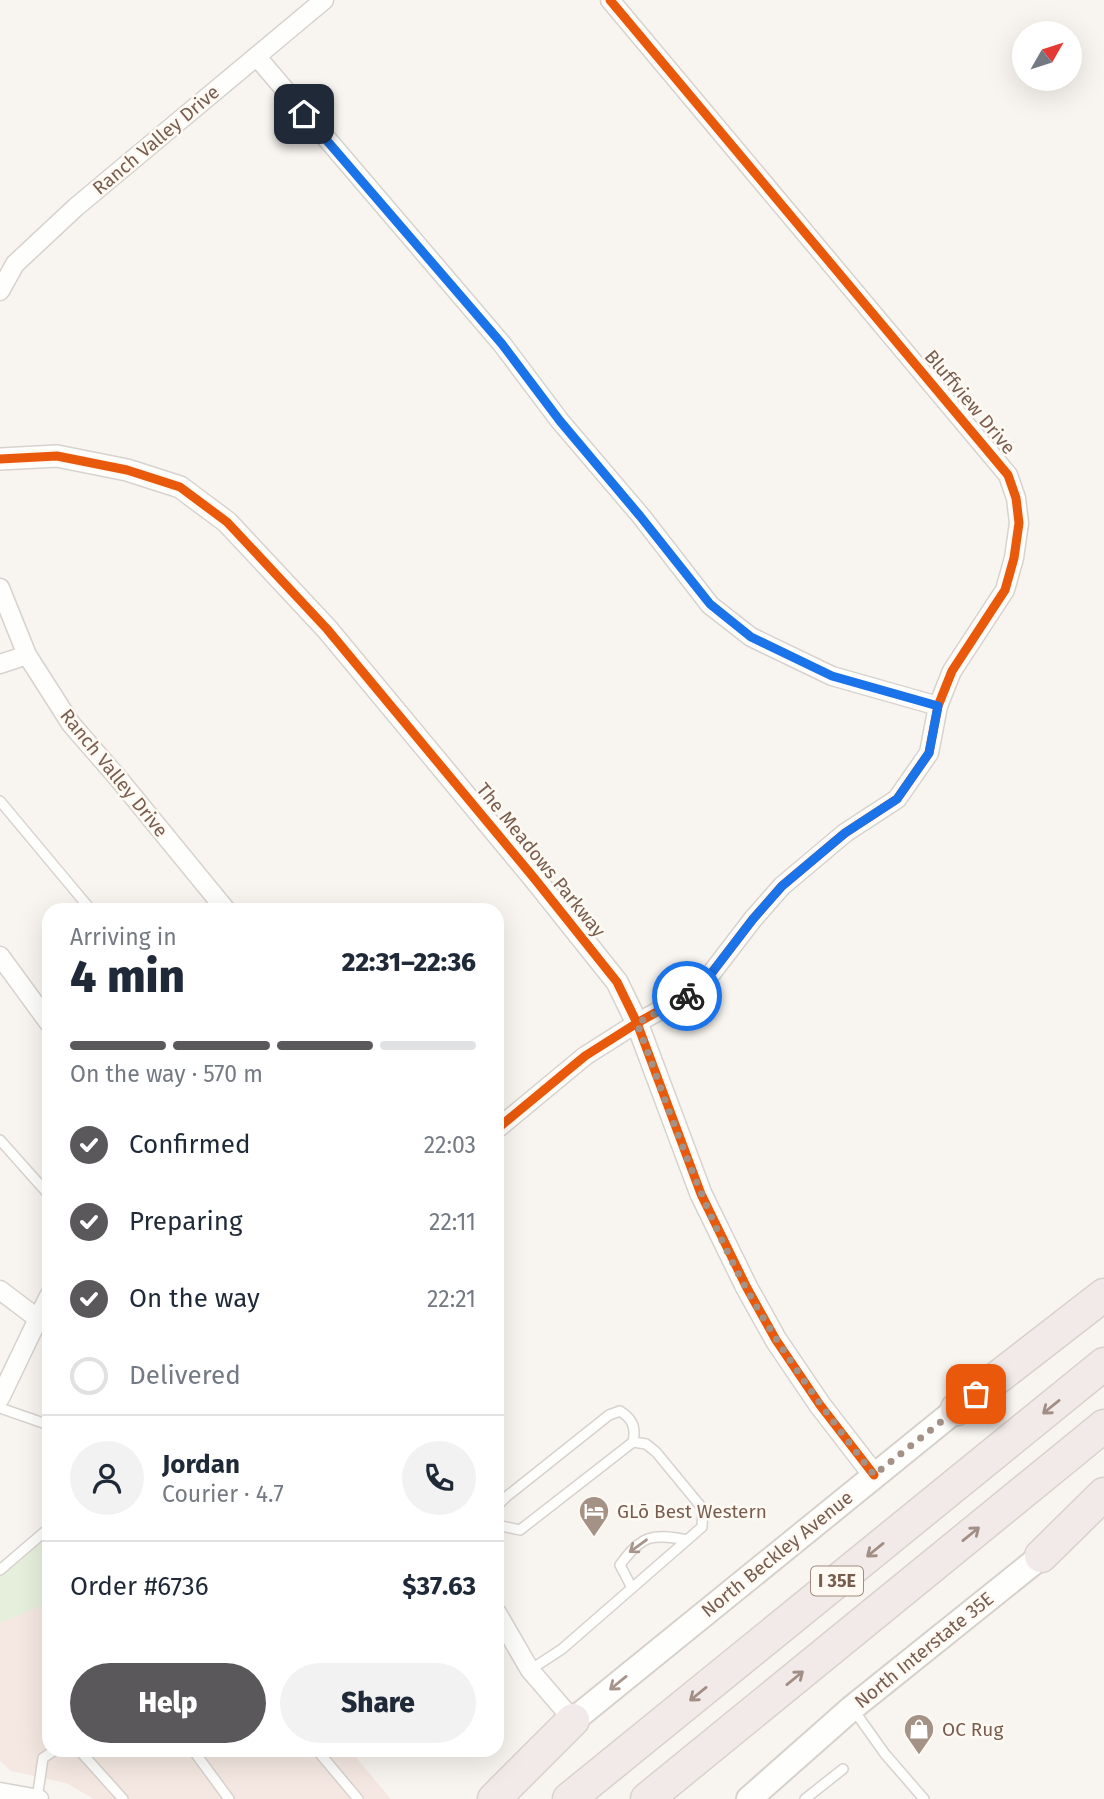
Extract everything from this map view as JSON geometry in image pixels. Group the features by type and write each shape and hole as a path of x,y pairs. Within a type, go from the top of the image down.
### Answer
{"highway":[{"path":"957,1409 1104,1295"},
{"name":"I 35E","path":"569,1799 1104,1364"},
{"name":"I 35E","path":"647,1799 1104,1426"},
{"path":"1041,1556 1104,1494"},
{"path":"494,1799 573,1720"}],"main road":[{"name":"North Beckley Avenue","path":"477,1799 957,1409 1006,1355 1104,1277"},
{"name":"North Interstate 35E","path":"749,1799 852,1708 1104,1506"}],"street":[{"name":"Ranch Valley Drive","path":"0,291 15,264 76,208 324,0"},
{"name":"Bluffview Drive","path":"504,1123 585,1056 637,1023 681,1000 699,986 782,886 845,833 897,799 929,753 938,706 952,671 1005,590 1014,558 1019,523 1016,498 1008,475 610,0"},
{"path":"257,57 502,344 560,421 710,604 751,637 832,676 938,706"},
{"name":"The Meadows Parkway","path":"0,459 57,456 127,470 180,487 227,522 327,629 534,877 617,982 637,1023 701,1194 747,1288 776,1340 820,1405 874,1475"},
{"name":"Ranch Valley Drive","path":"0,588 27,655 71,724 220,903"},
{"path":"0,664 27,655"},
{"path":"0,956 42,1013"},
{"path":"0,1290 37,1318"},
{"path":"0,1398 42,1309"},
{"path":"504,1625 530,1670 573,1720"},
{"path":"0,1792 38,1799"}],"lane":[{"path":"0,801 85,903"},
{"path":"0,1140 42,1187"},
{"path":"0,1408 42,1423"},
{"path":"504,1499 609,1415 620,1411 628,1416 635,1433 633,1442 520,1530 504,1527"},
{"path":"530,1670 562,1648 702,1527 703,1509 656,1452 646,1444 633,1442"},
{"path":"0,1570 42,1534"},
{"path":"632,1588 620,1565 631,1550 653,1536 687,1540"},
{"path":"852,1708 885,1754 924,1799"},
{"path":"38,1799 44,1757"},
{"path":"85,1757 122,1799"},
{"path":"198,1757 229,1799"},
{"path":"323,1757 358,1799"},
{"path":"805,1799 843,1769"}],"shaded area":[{"path":"42,1562 42,1757 356,1757 391,1799 94,1799 66,1783 11,1771 0,1761 0,1565"}],"green space":[{"path":"42,1528 42,1606 0,1623 0,1567 16,1559"}],"cycle path":[{"path":"504,1123 585,1056 691,993 707,979 782,886 845,833 897,799 929,753 938,706 952,671 1005,590 1014,558 1019,523 1016,498 1008,475 610,0"},
{"path":"0,459 57,456 127,470 180,487 227,522 327,629 617,982 637,1023 701,1194 747,1288 776,1340 820,1405 874,1475"}],"way so far":[{"path":"687,996 637,1023 701,1194 761,1314 820,1405 874,1475 976,1394"}],"place":[{"name":"GLō Best Western","path":"594,1538"},
{"name":"OC Rug","path":"919,1756"}],"route":[{"path":"304,114 502,344 560,421 710,604 751,637 832,676 938,706 929,753 897,799 845,833 782,886 707,979 687,996"}]}
